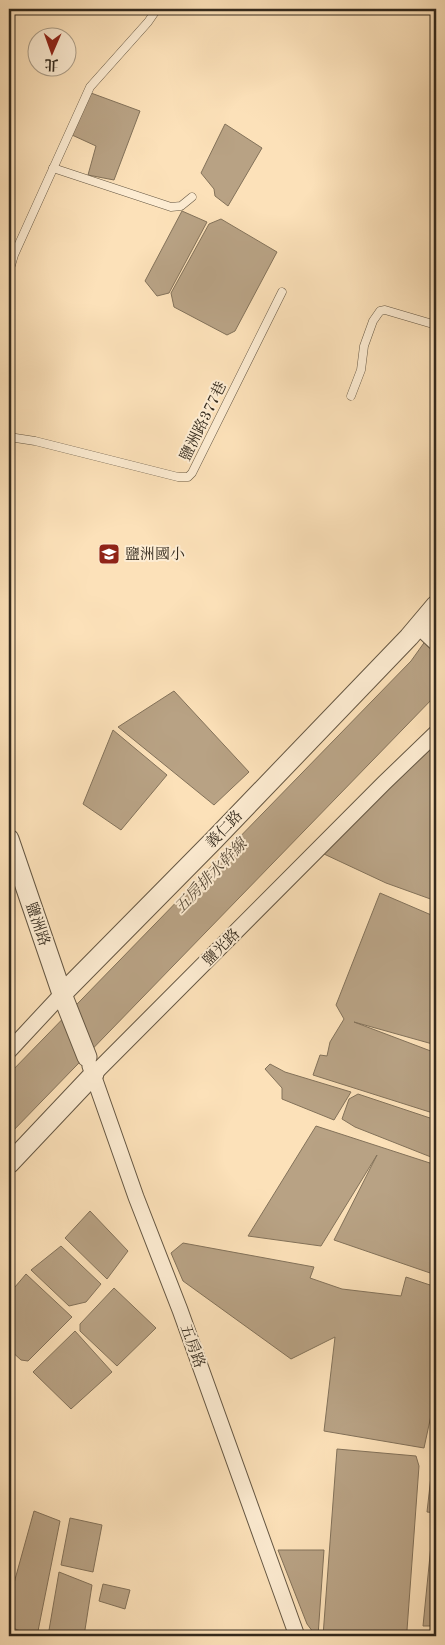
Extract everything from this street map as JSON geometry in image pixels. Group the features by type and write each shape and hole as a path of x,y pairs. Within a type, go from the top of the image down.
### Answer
{"street":[{"name":"義仁路","path":"9,1051 65,1002 214,840 427,635 436,605"},
{"name":"鹽光路","path":"9,1164 90,1066 436,733"},
{"name":"鹽洲路","path":"9,842 65,1002 90,1066"},
{"name":"五房路","path":"90,1066 136,1198 180,1310 297,1636"}],"lane":[{"path":"9,272 14,254 90,87 148,22 157,9"},
{"path":"53,168 171,207 181,206 192,197"},
{"name":"鹽洲路377巷","path":"9,438 35,442 178,478 188,477 192,473 282,292"},
{"path":"351,396 361,370 364,346 372,320 380,311 386,310 436,325"}],"water":[{"path":"91,93 140,111 114,180 88,175 96,146 72,135"},
{"path":"225,124 262,148 228,206 215,196 214,189 201,173"},
{"path":"182,211 207,222 169,293 157,296 145,281"},
{"path":"221,219 277,252 235,331 227,335 174,307 171,293 209,224"},
{"name":"五房排水幹線","path":"436,626 436,695 9,1135 9,1074 411,661"},
{"path":"174,691 249,772 214,805 118,727"},
{"path":"113,730 167,775 121,830 83,804"},
{"path":"426,743 436,748 436,901 386,883 324,854"},
{"path":"380,893 436,917 436,1045 354,1022 436,1053 436,1114 313,1075 320,1055 327,1056 330,1042 344,1019 336,1005"},
{"path":"270,1064 285,1072 351,1092 334,1120 282,1099 282,1088 265,1069"},
{"path":"358,1094 436,1120 436,1159 355,1127 342,1119 349,1099"},
{"path":"316,1126 436,1165 436,1275 334,1240 377,1155 321,1246 248,1236"},
{"path":"90,1211 128,1251 107,1279 65,1238"},
{"path":"183,1243 314,1267 310,1278 342,1289 401,1296 406,1277 436,1287 436,1392 424,1448 324,1431 335,1337 291,1359 183,1281 171,1253"},
{"path":"61,1246 101,1284 86,1302 69,1306 31,1270"},
{"path":"26,1274 72,1317 28,1361 21,1360 9,1349 9,1294"},
{"path":"114,1288 156,1328 117,1366 80,1331 80,1324"},
{"path":"75,1331 112,1372 71,1409 33,1372"},
{"path":"436,1448 436,1513 427,1512"},
{"path":"337,1449 416,1456 419,1466 407,1630 403,1636 323,1636"},
{"path":"34,1511 60,1521 37,1636 31,1636 9,1626 9,1601"},
{"path":"434,1515 436,1515 436,1626 423,1626"},
{"path":"70,1518 102,1525 93,1572 61,1565"},
{"path":"278,1550 324,1550 318,1636 307,1624"},
{"path":"59,1572 92,1585 84,1636 48,1636"},
{"path":"103,1584 130,1590 125,1609 99,1601"}],"place":[{"name":"鹽洲國小","path":"109,554"}]}
